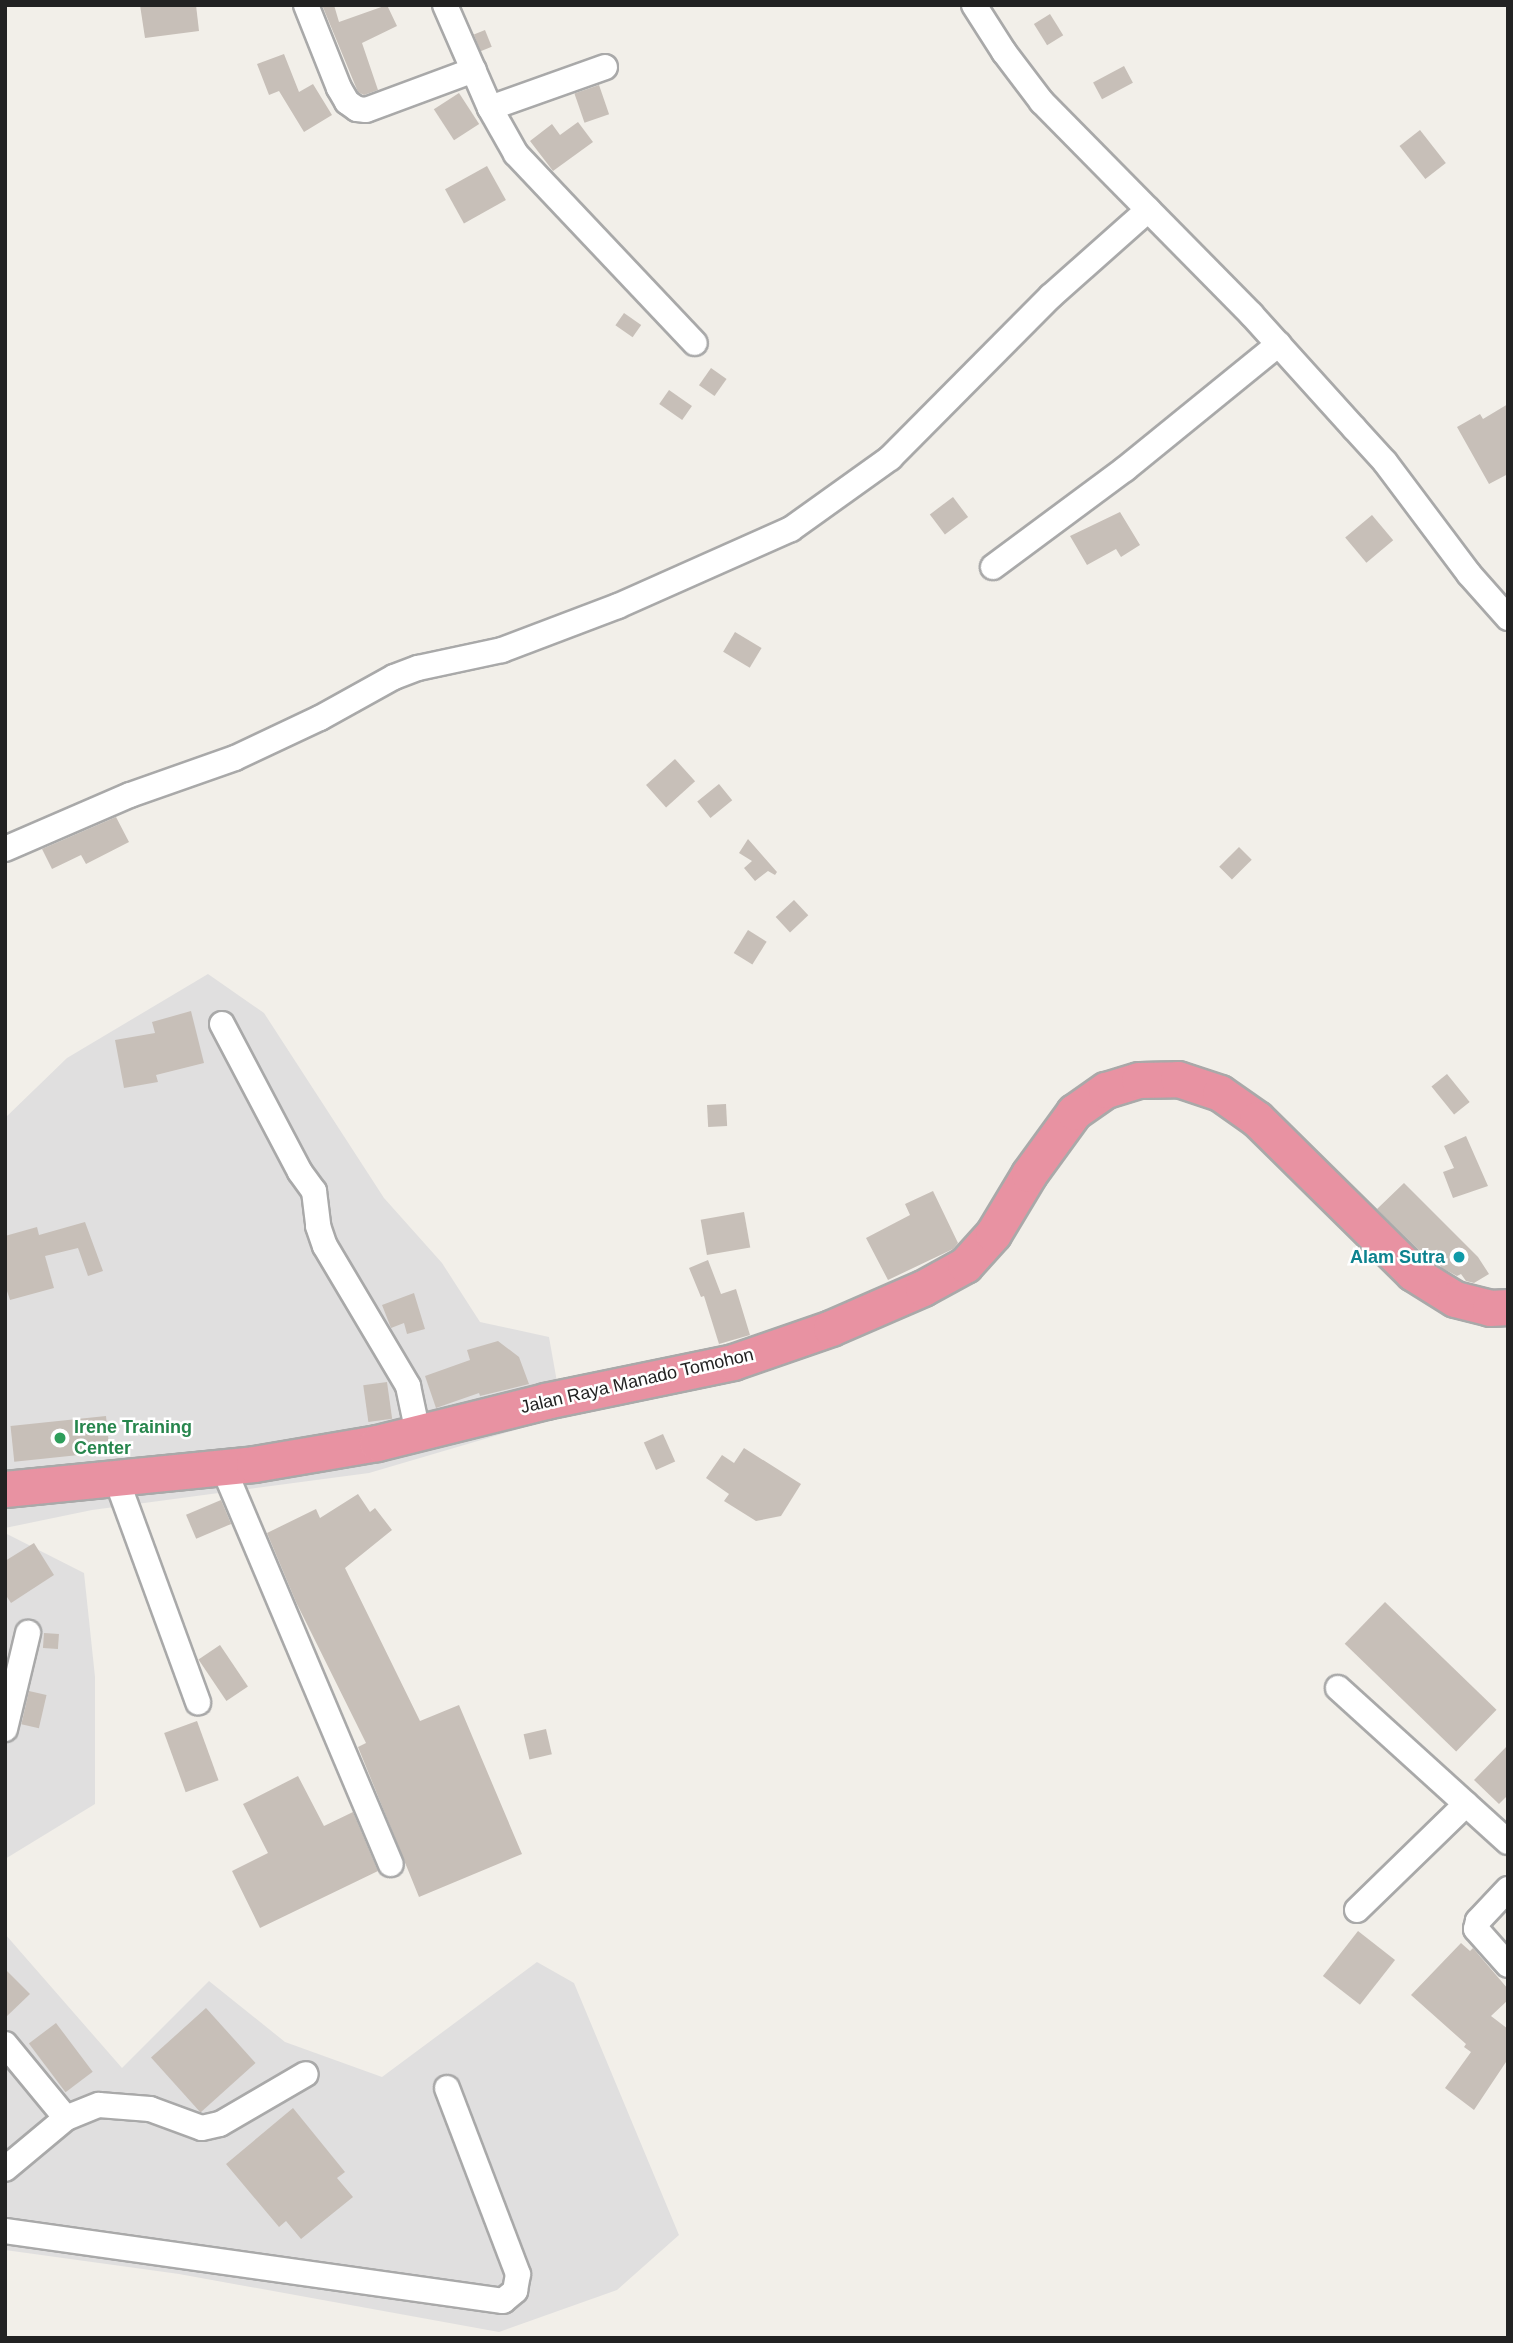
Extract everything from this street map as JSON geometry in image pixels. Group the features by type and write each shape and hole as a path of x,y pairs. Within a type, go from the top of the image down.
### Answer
{"highway":[{"name":"Jalan Raya Manado Tomohon","path":"5,1489 223,1466 377,1443 545,1401 733,1362 831,1328 934,1283 965,1265 993,1234 1036,1163 1074,1112 1106,1090 1139,1080 1178,1079 1220,1093 1257,1119 1413,1273 1455,1299 1481,1307 1508,1307"}],"street":[{"path":"306,5 339,88 347,102 357,109 366,110 474,70"},
{"path":"445,5 503,135 533,174 695,343"},
{"path":"974,5 1042,102 1279,344 1385,462 1469,574 1508,618"},
{"path":"490,108 605,66"},
{"path":"5,849 130,794 235,758 320,718 394,677 418,668 502,650 618,606 791,529 890,458 1051,296 1148,210"},
{"path":"993,567 1125,469 1279,344"},
{"path":"222,1024 300,1172 314,1191 318,1226 325,1246 408,1386 418,1433"},
{"path":"223,1466 391,1864"},
{"path":"116,1478 198,1702"},
{"path":"5,1729 28,1633"},
{"path":"1338,1688 1508,1842"},
{"path":"1357,1910 1465,1804"},
{"path":"1508,1889 1478,1921 1476,1929 1508,1965"},
{"path":"5,2044 66,2118"},
{"path":"5,2169 66,2118 99,2105 150,2109 202,2128 220,2124 306,2074"},
{"path":"5,2231 503,2301 515,2291 519,2274 447,2088"}],"shaded area":[{"path":"208,974 264,1013 384,1198 442,1263 480,1322 549,1337 563,1416 369,1473 92,1510 5,1528 5,1118 67,1058"},
{"path":"5,1533 84,1573 95,1677 95,1804 5,1859"},
{"path":"5,1934 122,2068 209,1981 285,2042 382,2077 537,1962 574,1983 679,2235 617,2290 499,2332 179,2274 5,2250"}],"building":[{"path":"140,5 196,5 199,31 145,38"},
{"path":"322,5 334,5 339,22 387,5 397,26 362,43 378,90 364,95 358,92"},
{"path":"1050,14 1063,35 1047,45 1034,24"},
{"path":"485,30 492,47 481,51 474,34"},
{"path":"284,54 299,92 313,84 332,115 304,132 279,91 269,95 257,64"},
{"path":"1124,66 1133,83 1102,99 1093,82"},
{"path":"599,85 609,114 585,123 574,93"},
{"path":"459,93 479,124 454,140 434,109"},
{"path":"578,122 593,142 553,171 530,141 552,124 560,135"},
{"path":"1420,130 1446,163 1425,179 1400,146"},
{"path":"487,166 506,200 464,223 445,189"},
{"path":"624,313 641,325 633,337 615,325"},
{"path":"711,368 727,379 715,396 699,385"},
{"path":"669,390 692,406 682,420 659,404"},
{"path":"1508,404 1508,474 1489,484 1457,427 1480,414 1483,419"},
{"path":"953,497 968,517 945,534 930,514"},
{"path":"1120,512 1140,545 1121,557 1116,549 1087,565 1070,536"},
{"path":"1372,515 1393,540 1366,563 1345,537"},
{"path":"735,632 762,648 750,668 723,652"},
{"path":"675,759 695,781 666,807 646,785"},
{"path":"719,784 732,800 710,818 697,802"},
{"path":"116,817 129,842 86,864 81,855 52,869 42,849"},
{"path":"748,839 777,872 775,875 768,871 755,881 744,868 752,861 739,853"},
{"path":"1239,847 1252,860 1232,880 1219,867"},
{"path":"794,900 808,915 790,932 776,917"},
{"path":"748,930 767,942 752,965 734,953"},
{"path":"191,1011 204,1063 156,1075 158,1082 124,1088 115,1040 155,1033 152,1022"},
{"path":"1447,1074 1470,1102 1454,1115 1431,1087"},
{"path":"726,1104 727,1126 708,1127 707,1105"},
{"path":"1466,1136 1488,1186 1453,1198 1443,1172 1454,1168 1444,1146"},
{"path":"1404,1183 1478,1257 1489,1274 1474,1283 1466,1281 1461,1274 1457,1276 1442,1268 1433,1255 1429,1259 1426,1257 1377,1209"},
{"path":"933,1191 958,1243 953,1249 888,1280 866,1238 910,1215 905,1204"},
{"path":"744,1212 750,1247 707,1255 701,1220"},
{"path":"85,1222 103,1271 88,1276 78,1248 45,1256 54,1288 10,1300 5,1285 5,1236 37,1227 39,1235"},
{"path":"708,1260 721,1294 736,1289 750,1335 719,1344 704,1296 701,1297 689,1268"},
{"path":"414,1293 425,1329 407,1334 404,1323 391,1328 382,1305"},
{"path":"498,1341 519,1357 529,1384 480,1396 479,1393 436,1408 425,1376 470,1360 467,1350"},
{"path":"387,1382 392,1419 368,1422 363,1385"},
{"name":"Irene Training Center","path":"106,1416 110,1452 14,1462 11,1426"},
{"path":"663,1434 675,1461 656,1470 644,1443"},
{"path":"744,1448 801,1484 781,1516 756,1521 724,1501 729,1494 706,1478 722,1455 734,1463"},
{"path":"358,1494 370,1512 375,1508 392,1530 345,1568 420,1721 459,1705 522,1854 419,1897 358,1747 366,1743 296,1602 267,1533 316,1509 320,1518"},
{"path":"221,1500 231,1524 196,1539 186,1515"},
{"path":"34,1543 54,1575 11,1603 5,1594 5,1561"},
{"path":"1385,1602 1496,1710 1456,1751 1345,1644"},
{"path":"44,1633 59,1634 58,1649 43,1648"},
{"path":"220,1645 248,1686 226,1701 198,1660"},
{"path":"29,1691 47,1695 39,1728 21,1724"},
{"path":"197,1721 219,1780 186,1792 164,1733"},
{"path":"546,1729 552,1754 529,1760 524,1734"},
{"path":"1508,1745 1508,1795 1499,1804 1474,1780"},
{"path":"298,1776 324,1826 353,1812 378,1871 260,1928 232,1871 268,1853 243,1804"},
{"path":"1358,1931 1395,1960 1360,2005 1323,1976"},
{"path":"1461,1943 1470,1951 1473,1948 1508,1989 1508,2000 1491,2016 1508,2029 1508,2059 1474,2110 1445,2088 1471,2052 1464,2047 1466,2044 1411,1995"},
{"path":"5,1969 30,1994 5,2018"},
{"path":"206,2008 256,2063 201,2113 151,2058"},
{"path":"56,2023 93,2072 66,2092 29,2043"},
{"path":"293,2108 345,2172 337,2178 353,2197 301,2239 286,2221 279,2227 226,2164"}],"place":[{"name":"Alam Sutra","path":"1459,1257"},
{"name":"Irene Training Center","path":"60,1438"}]}
